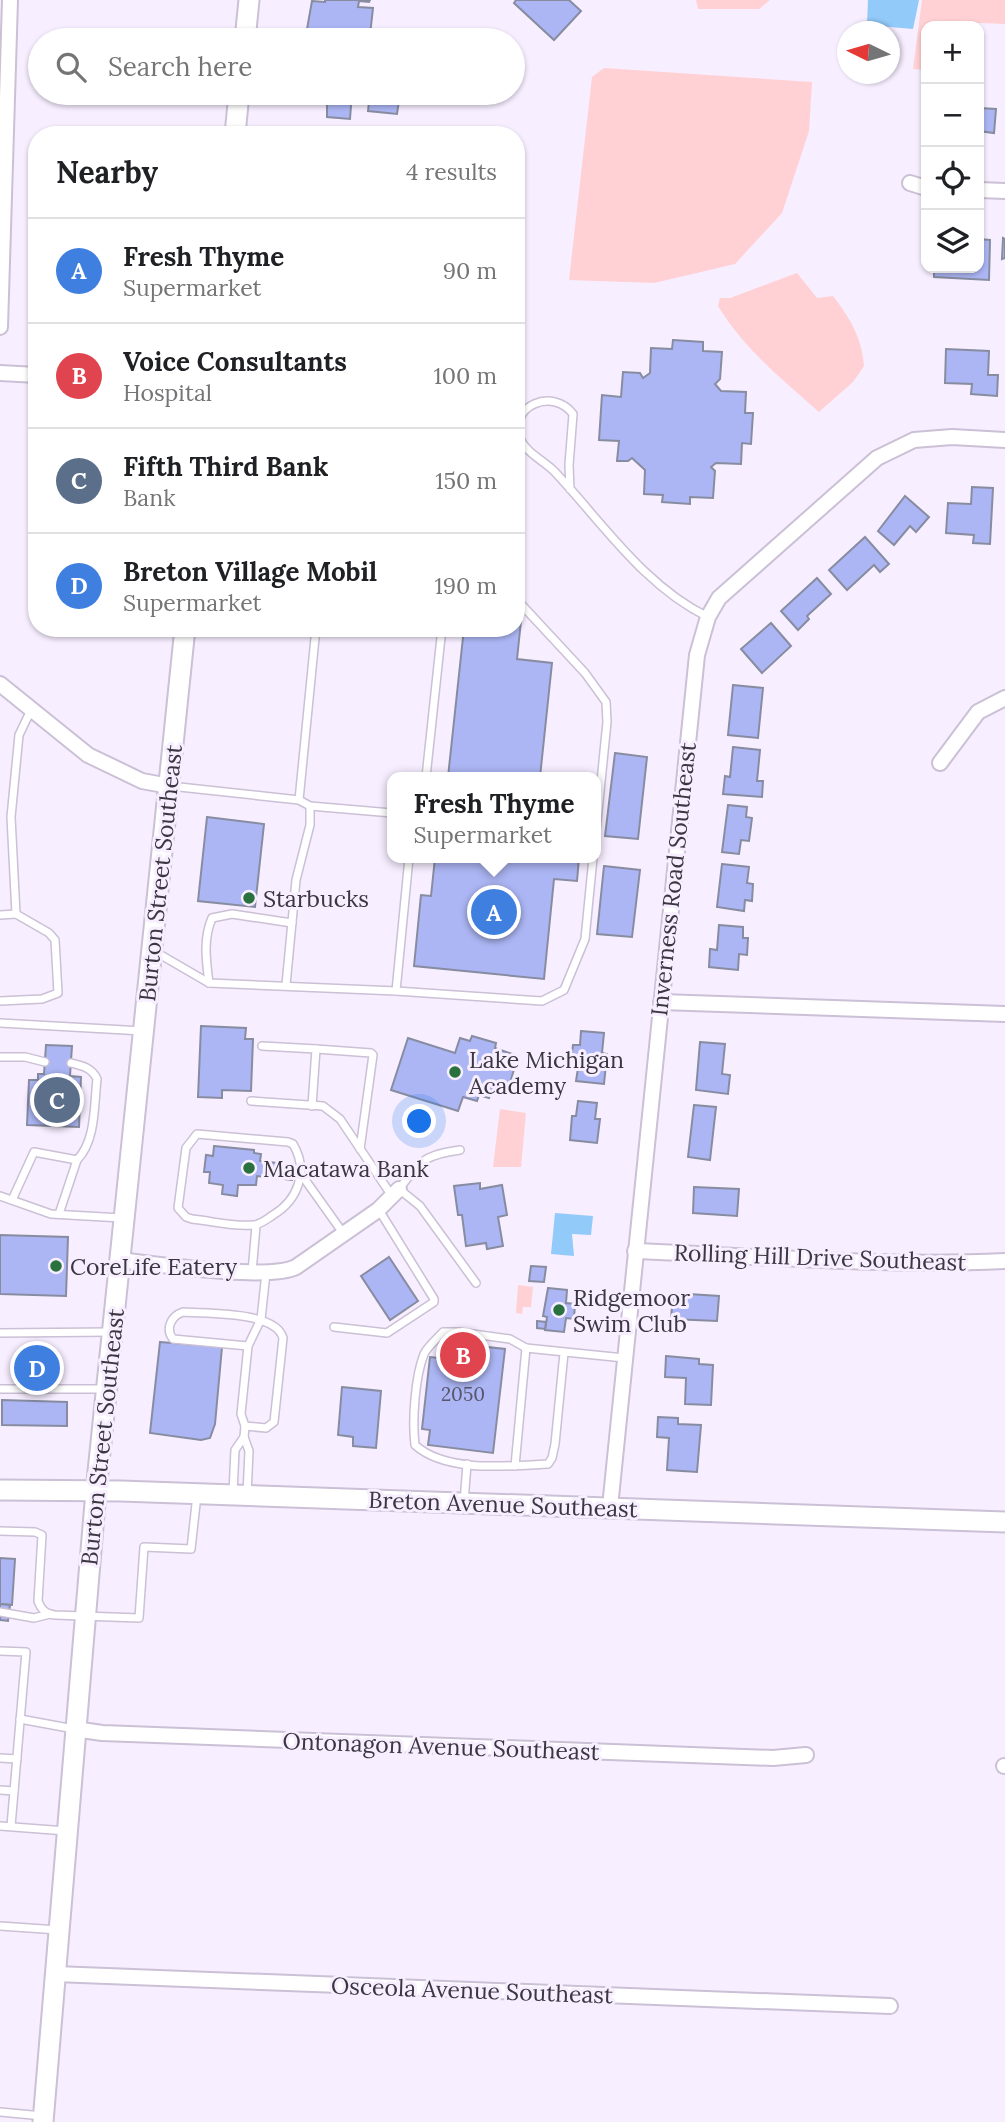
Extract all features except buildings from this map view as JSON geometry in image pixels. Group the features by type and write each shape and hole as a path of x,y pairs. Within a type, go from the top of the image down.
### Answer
{"main road":[{"path":"246,28 249,0"},
{"path":"236,126 238,105"},
{"name":"Burton Street Southeast","path":"43,2119 96,1491 184,637"},
{"name":"Breton Avenue Southeast","path":"0,1490 610,1507 1005,1522"}],"street":[{"path":"0,327 10,0"},
{"path":"909,183 921,187"},
{"path":"984,190 1005,191"},
{"path":"0,373 28,375"},
{"name":"Inverness Road Southeast","path":"610,1507 696,655 708,617 719,598 877,458 914,440 952,437 1005,440"},
{"path":"0,684 88,755 113,769 142,780 169,786"},
{"path":"940,763 978,712 1005,698"},
{"path":"661,1002 1005,1014"},
{"path":"120,1260 282,1273 296,1267 378,1210 395,1192"},
{"name":"Rolling Hill Drive Southeast","path":"635,1251 846,1260 969,1263 1005,1261"},
{"name":"Ontonagon Avenue Southeast","path":"75,1729 102,1733 773,1758 806,1755"},
{"name":"Osceola Avenue Southeast","path":"55,1974 890,2006"}],"lane":[{"path":"525,411 539,402 552,401 566,405 573,414 570,489"},
{"path":"525,445 570,489 650,576 688,608 708,617"},
{"path":"525,611 585,673 606,702 607,722 601,781"},
{"path":"299,800 315,637"},
{"path":"427,772 441,637"},
{"path":"16,914 11,817 19,735 31,709"},
{"path":"169,786 299,800 310,806 387,812"},
{"path":"286,985 296,880 310,825 310,806"},
{"path":"396,991 409,863"},
{"path":"153,950 209,982 542,1001 564,990 585,939 593,863"},
{"path":"0,915 16,914 49,933 55,940 58,993 42,999 0,1001"},
{"path":"209,982 205,942 206,930 212,918 232,914 292,923"},
{"path":"0,1023 144,1031"},
{"path":"262,1046 372,1053 360,1149"},
{"path":"313,1106 316,1049"},
{"path":"0,1057 25,1057 45,1062"},
{"path":"59,1214 77,1160 86,1151 90,1137 97,1079 94,1072 71,1063"},
{"path":"251,1101 323,1106 340,1119 395,1192 420,1206 476,1283"},
{"path":"301,1174 295,1194 287,1205 256,1226 192,1219 178,1208 186,1148 197,1134 288,1142 296,1148 301,1174 344,1234"},
{"path":"395,1192 421,1162 435,1153 460,1150"},
{"path":"12,1200 34,1152 77,1160"},
{"path":"0,1196 51,1214 125,1219"},
{"path":"334,1327 387,1333 434,1302 378,1210"},
{"path":"240,1496 249,1451 241,1414 248,1346 261,1319 256,1226"},
{"path":"245,1426 266,1428 274,1422 283,1338 280,1330 261,1319 183,1312 175,1316 170,1325 169,1334 173,1339 248,1346"},
{"path":"0,1333 112,1332"},
{"path":"564,1353 552,1458 548,1464 467,1464 437,1459 415,1444 419,1377 425,1352 443,1332 510,1339 526,1348 624,1359"},
{"path":"516,1466 526,1348"},
{"path":"0,1389 107,1389"},
{"path":"240,1496 236,1450 244,1437"},
{"path":"463,1504 467,1464"},
{"path":"0,1612 34,1618 50,1614 139,1618 144,1547 191,1549 197,1494"},
{"path":"0,1531 35,1532 41,1535 38,1601 40,1608 50,1614"},
{"path":"0,1651 26,1652 11,1826"},
{"path":"20,1719 75,1729"},
{"path":"0,1758 17,1759"},
{"path":"0,1790 14,1791"},
{"path":"0,1826 67,1831"},
{"path":"0,1926 59,1930"},
{"path":"0,2112 43,2119"}],"shaded area":[{"path":"696,0 770,0 759,9 698,9"},
{"path":"922,0 1005,0 1005,24 984,23 984,21 921,21 921,70 913,69"},
{"path":"604,68 812,82 809,131 782,213 735,264 654,283 569,280 592,77"},
{"path":"797,273 817,298 833,296 854,329 863,356 864,366 853,382 819,412 752,350 718,306 720,298 730,298"},
{"path":"500,1109 526,1113 521,1167 493,1167"},
{"path":"518,1285 533,1287 531,1307 523,1307 522,1314 516,1313"}],"water":[{"path":"868,0 919,0 913,29 900,28 900,21 867,21"},
{"path":"555,1213 593,1216 591,1235 572,1234 574,1256 551,1254"}],"place":[{"name":"Starbucks","path":"249,898"},
{"name":"Fresh Thyme","path":"494,912"},
{"name":"Lake Michigan Academy","path":"455,1072"},
{"name":"Fifth Third Bank","path":"57,1100"},
{"name":"Macatawa Bank","path":"249,1168"},
{"name":"CoreLife Eatery","path":"56,1266"},
{"name":"Ridgemoor Swim Club","path":"559,1310"},
{"name":"Voice Consultants","path":"463,1355"},
{"name":"Breton Village Mobil","path":"37,1368"}]}
